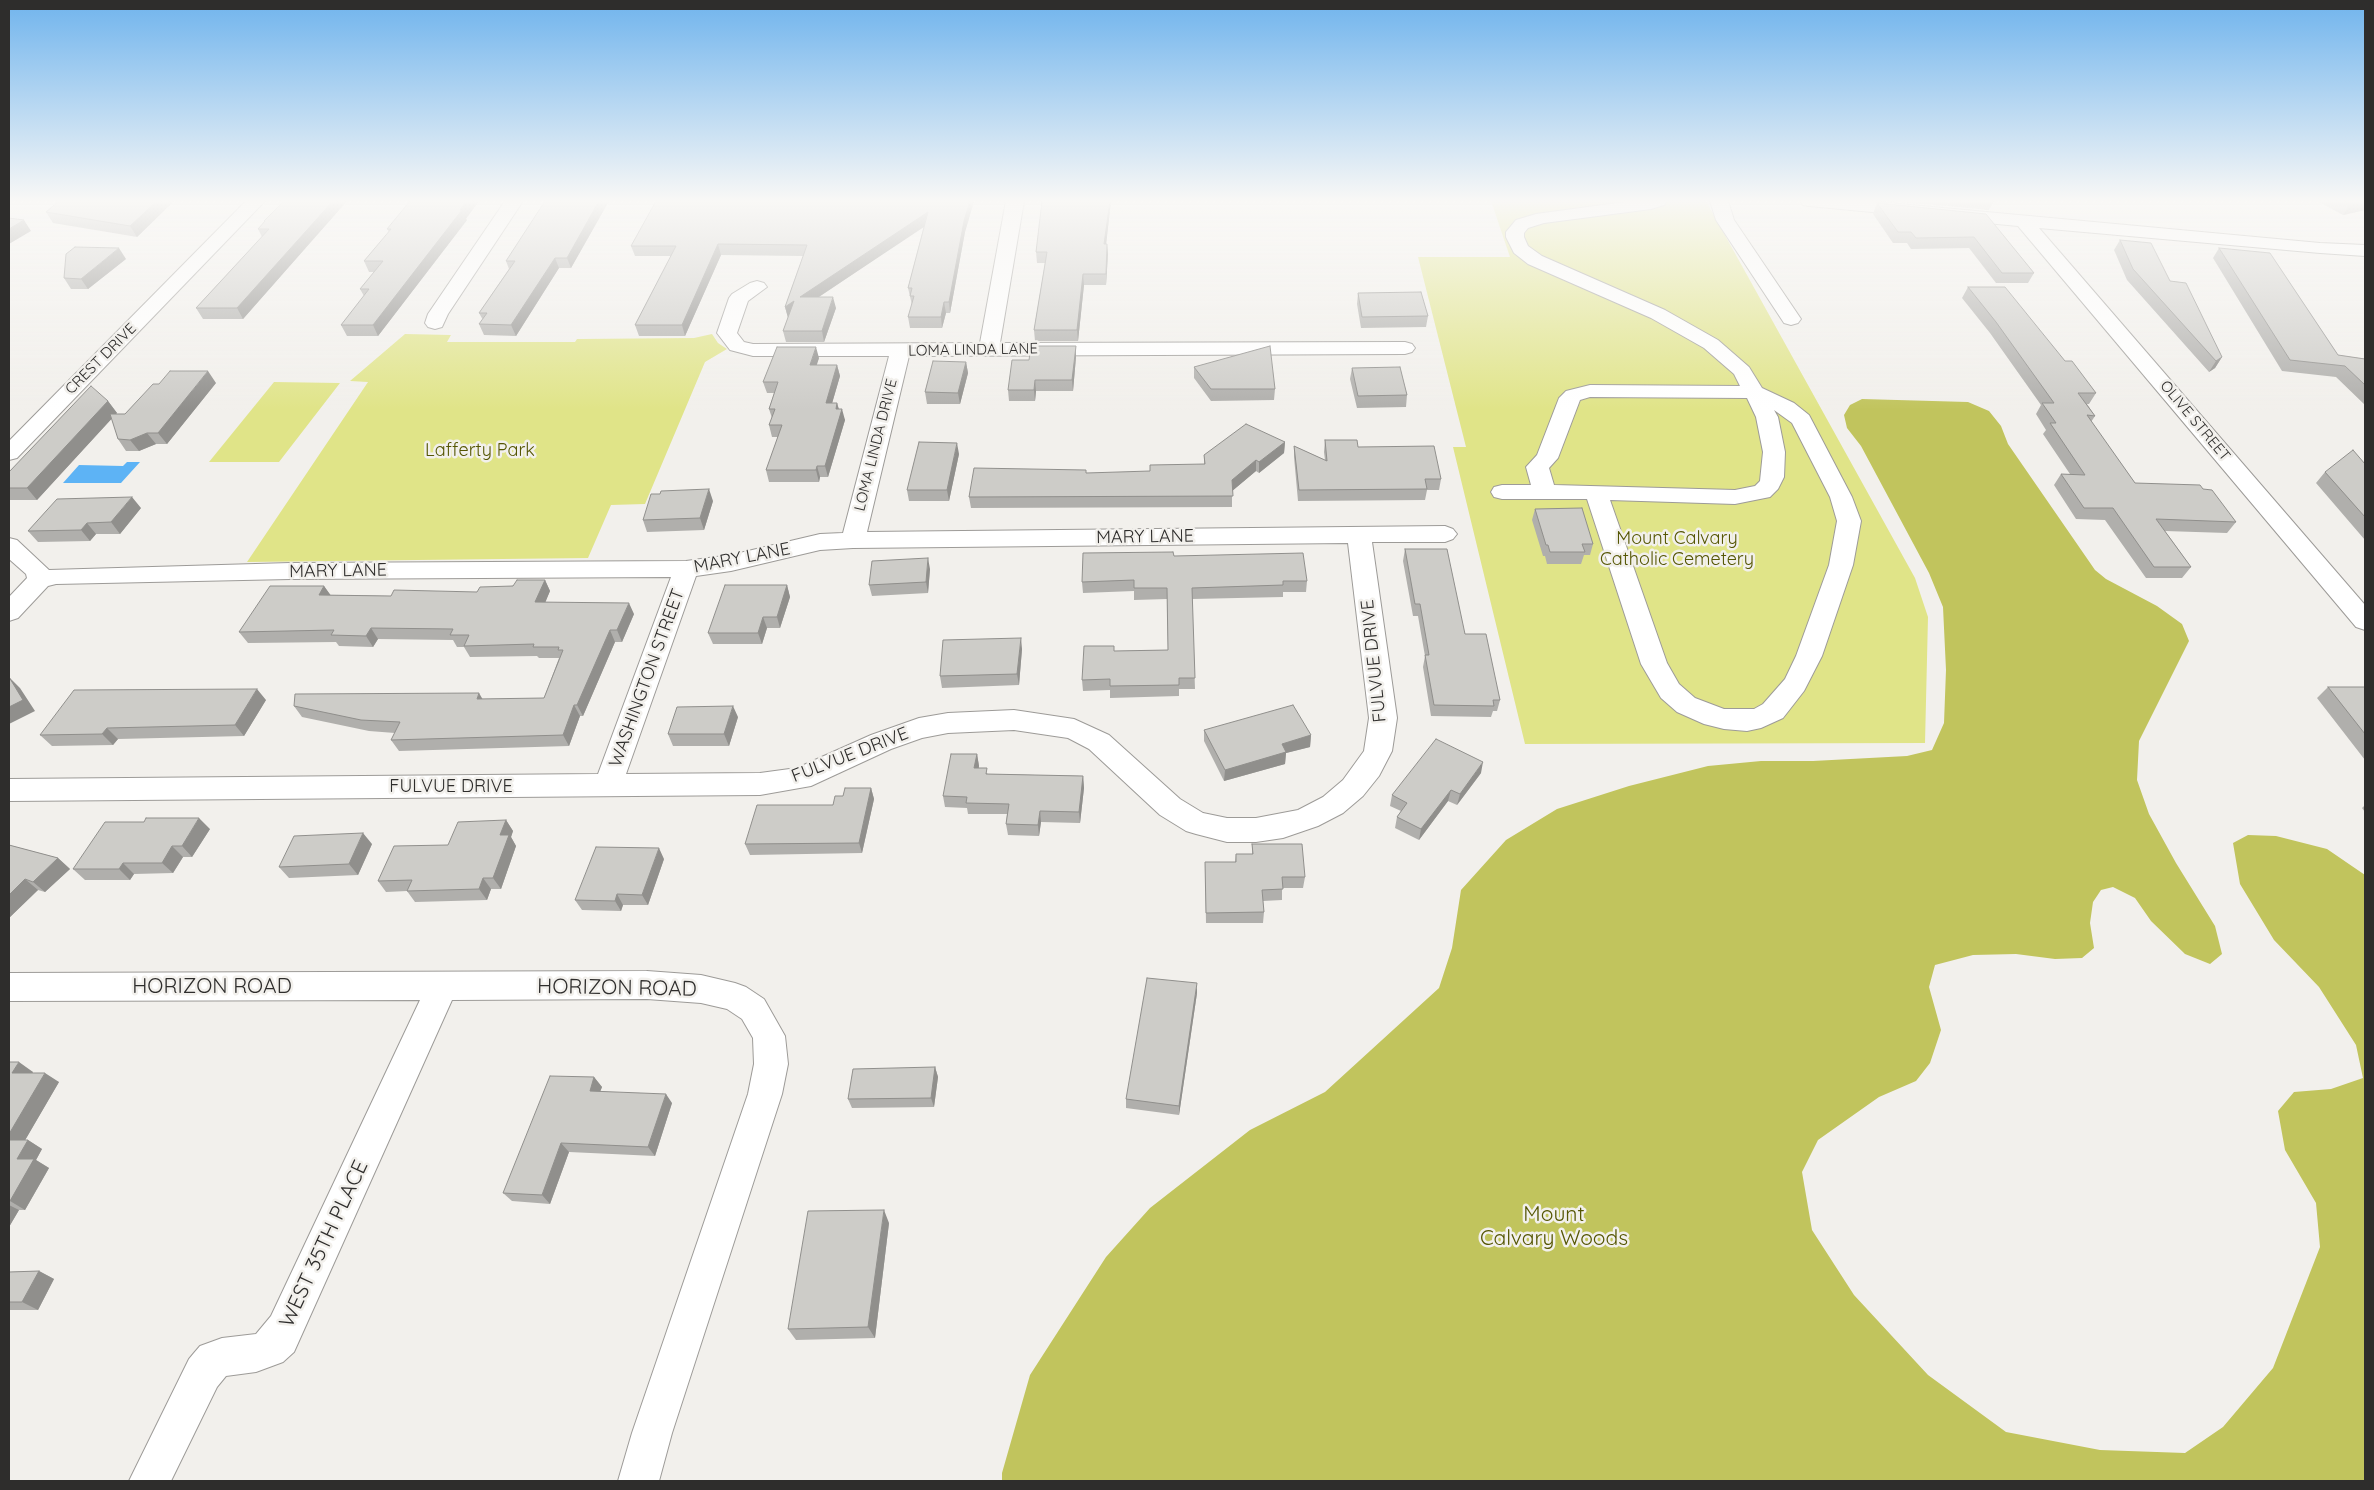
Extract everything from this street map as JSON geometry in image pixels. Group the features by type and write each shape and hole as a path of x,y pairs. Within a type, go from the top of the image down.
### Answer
{"street":[{"name":"CREST DRIVE","path":"9,453 188,271"},
{"path":"435,323 438,314 467,271"},
{"path":"989,350 1002,271"},
{"path":"1502,492 1596,492 1735,497 1762,492 1770,484 1773,477 1774,452 1766,417 1742,371 1711,344 1658,314 1559,271"},
{"path":"1758,271 1791,319"},
{"name":"OLIVE STREET","path":"2066,271 2365,621"},
{"name":"LOMA LINDA LANE","path":"756,286 739,298 728,328 729,338 737,346 764,351 1405,348"},
{"name":"LOMA LINDA DRIVE","path":"853,540 900,351"},
{"path":"1545,492 1537,467 1547,458 1570,398 1573,395 1590,391 1754,392 1791,411 1801,420 1841,497 1849,521 1842,564 1809,656 1795,684 1772,711 1761,718 1747,721 1724,719 1704,714 1686,706 1670,691 1654,664 1596,492"},
{"name":"MARY LANE","path":"40,580 56,576 290,571 686,569 731,563 820,542 853,540 1445,534"},
{"name":"FULVUE DRIVE","path":"9,790 608,786 781,782 801,778 881,742 919,728 948,723 1014,720 1074,729 1099,742 1170,807 1196,823 1227,830 1256,830 1283,826 1308,818 1333,805 1353,788 1369,768 1378,751 1383,718 1359,535"},
{"path":"9,546 37,570 40,580 9,612"},
{"name":"WASHINGTON STREET","path":"608,786 686,569"},
{"name":"HORIZON ROAD","path":"9,988 647,985 701,988 735,997 753,1009 769,1036 771,1064 765,1094 652,1433 638,1481"},
{"name":"WEST 35TH PLACE","path":"149,1481 208,1366 214,1360 222,1357 256,1353 268,1348 280,1338 285,1330 442,986"}],"green space":[{"name":"Mount Calvary Catholic Cemetery","path":"1421,271 1745,271 1915,578 1928,617 1925,743 1525,744 1453,447 1466,447"},
{"name":"Lafferty Park","path":"405,334 451,335 447,342 575,342 577,339 694,338 712,334 718,343 727,349 705,362 645,504 611,505 588,558 247,562 368,382 350,381"},
{"path":"274,382 340,383 279,462 209,462"},
{"name":"Mount Calvary Woods","path":"1862,399 1968,402 1989,411 2001,426 2008,444 2095,570 2106,579 2157,606 2182,624 2189,641 2139,741 2137,780 2149,814 2176,863 2215,926 2222,954 2210,964 2185,954 2151,921 2135,898 2113,887 2101,890 2093,902 2090,923 2094,948 2082,958 2055,959 2016,954 1973,955 1935,965 1929,987 1941,1030 1930,1063 1916,1081 1879,1097 1818,1140 1802,1172 1812,1230 1854,1295 1928,1375 2006,1432 2100,1450 2185,1453 2223,1427 2273,1368 2320,1247 2316,1203 2285,1150 2278,1111 2294,1092 2331,1089 2363,1078 2356,1045 2319,987 2274,940 2240,884 2233,843 2248,835 2276,836 2327,849 2365,875 2365,1481 1002,1481 1002,1473 1030,1375 1106,1257 1150,1208 1250,1130 1325,1092 1439,988 1452,948 1461,890 1506,840 1557,809 1629,786 1708,766 1761,761 1813,761 1907,756 1932,750 1944,723 1946,670 1943,607 1929,573 1861,446 1847,428 1844,415 1850,405"}],"water":[{"path":"127,462 140,462 121,483 63,483 79,465 123,466"}],"building":[{"path":"65,271 91,271 81,279 64,278"},
{"path":"231,271 271,271 237,308 196,308"},
{"path":"375,271 415,271 373,325 341,325 369,289 360,289"},
{"path":"508,271 547,271 511,325 479,324 487,313 479,313"},
{"path":"663,271 706,271 682,325 635,325"},
{"path":"798,271 840,271 800,297 833,297 822,331 783,331 794,301 785,307"},
{"path":"913,271 955,271 949,302 944,302 941,317 908,317 914,296 910,296 912,288 908,288"},
{"path":"1044,271 1106,271 1106,274 1083,274 1077,330 1034,330"},
{"path":"2000,271 2032,271 2034,273 2002,273"},
{"path":"2134,271 2165,271 2170,281 2186,283 2222,357 2216,361"},
{"path":"2233,271 2282,271 2338,355 2365,359 2365,385 2345,366 2290,360"},
{"path":"1968,287 2005,287 2065,361 2072,361 2096,393 2078,393 2095,416 2087,415 2135,483 2200,485 2203,489 2212,490 2236,522 2156,519 2191,567 2154,567 2113,508 2084,508 2061,474 2085,475 2050,423 2056,423 2042,403 2054,403 1996,322"},
{"path":"1421,292 1428,316 1362,317 1358,293"},
{"path":"1031,346 1076,346 1072,380 1035,380 1034,390 1008,390 1012,360 1029,360"},
{"path":"1270,346 1275,389 1211,389 1194,367"},
{"path":"777,347 816,347 810,365 837,365 826,403 837,403 836,409 842,409 825,466 817,466 816,470 766,470 782,425 769,425 775,409 769,409 778,382 763,382"},
{"path":"933,361 966,362 958,393 925,392"},
{"path":"1400,367 1407,395 1358,396 1352,368"},
{"path":"170,371 208,371 158,433 147,433 130,440 118,439 110,414 125,414 153,384 159,384"},
{"path":"91,386 108,401 27,488 9,488 9,472"},
{"path":"1246,424 1285,442 1259,462 1256,460 1232,480 1233,496 969,497 974,468 1086,470 1086,473 1150,471 1150,465 1205,464 1204,455"},
{"path":"1325,440 1357,440 1358,447 1434,446 1441,479 1425,479 1427,489 1299,490 1294,446 1327,461"},
{"path":"919,442 957,443 947,490 907,490"},
{"path":"2353,450 2365,464 2365,517 2325,472"},
{"path":"709,489 700,518 643,520 651,494 660,494 661,491"},
{"path":"132,497 111,522 87,523 81,530 28,531 57,499"},
{"path":"1582,508 1593,544 1582,544 1585,552 1550,552 1535,509"},
{"path":"1405,549 1447,549 1465,634 1486,634 1500,700 1493,700 1494,706 1434,705 1425,655 1429,655 1420,604 1415,604"},
{"path":"1173,552 1174,556 1303,553 1307,581 1283,581 1283,585 1192,588 1195,678 1179,678 1179,685 1110,686 1110,679 1082,680 1084,646 1114,646 1114,651 1168,650 1167,588 1134,588 1134,580 1082,582 1083,553"},
{"path":"928,558 926,582 869,585 872,561"},
{"path":"517,580 545,580 535,602 629,603 617,630 610,630 577,705 574,705 563,735 391,740 400,722 361,720 294,706 295,694 479,693 477,699 544,698 563,650 558,650 559,647 533,647 534,644 464,646 469,635 450,635 453,629 371,628 366,636 331,635 334,630 239,632 270,586 324,586 319,595 391,596 394,590 477,592 480,587 513,586"},
{"path":"725,585 787,585 777,617 763,617 758,633 708,633"},
{"path":"1021,638 1017,674 940,676 943,640"},
{"path":"9,677 23,700 9,707"},
{"path":"2328,687 2365,687 2365,734"},
{"path":"257,689 235,725 107,728 102,734 40,735 74,690"},
{"path":"1293,705 1311,735 1282,744 1286,752 1225,770 1204,730"},
{"path":"733,706 724,734 668,734 677,707"},
{"path":"1436,739 1483,762 1460,794 1451,790 1421,829 1397,817 1407,803 1392,795"},
{"path":"951,754 977,754 974,768 987,768 986,774 1083,776 1079,812 1040,811 1038,825 1006,824 1009,804 966,803 967,797 943,796"},
{"path":"845,788 871,788 859,843 745,844 757,805 833,805 835,796 843,796"},
{"path":"146,818 199,818 182,846 172,846 162,863 123,863 119,869 73,869 105,822 144,822"},
{"path":"506,820 500,835 509,835 493,878 483,878 479,889 407,891 412,880 378,881 394,846 448,845 458,822"},
{"path":"363,833 349,864 279,867 294,836"},
{"path":"1252,844 1302,844 1305,877 1282,877 1283,889 1262,890 1264,912 1206,913 1205,862 1236,862 1236,854 1253,854"},
{"path":"9,845 58,858 33,882 25,879 9,895"},
{"path":"596,847 659,848 642,895 617,894 615,901 575,900"},
{"path":"1147,978 1197,983 1179,1106 1126,1099"},
{"path":"9,1062 19,1062 12,1073 45,1073 9,1134"},
{"path":"935,1067 931,1098 848,1099 853,1069"},
{"path":"550,1076 594,1077 590,1091 666,1094 648,1147 561,1143 542,1195 503,1193"},
{"path":"9,1140 28,1140 17,1159 34,1159 10,1201 9,1201"},
{"path":"884,1210 868,1327 788,1329 808,1211"},
{"path":"39,1271 22,1302 9,1302 9,1272"}]}
